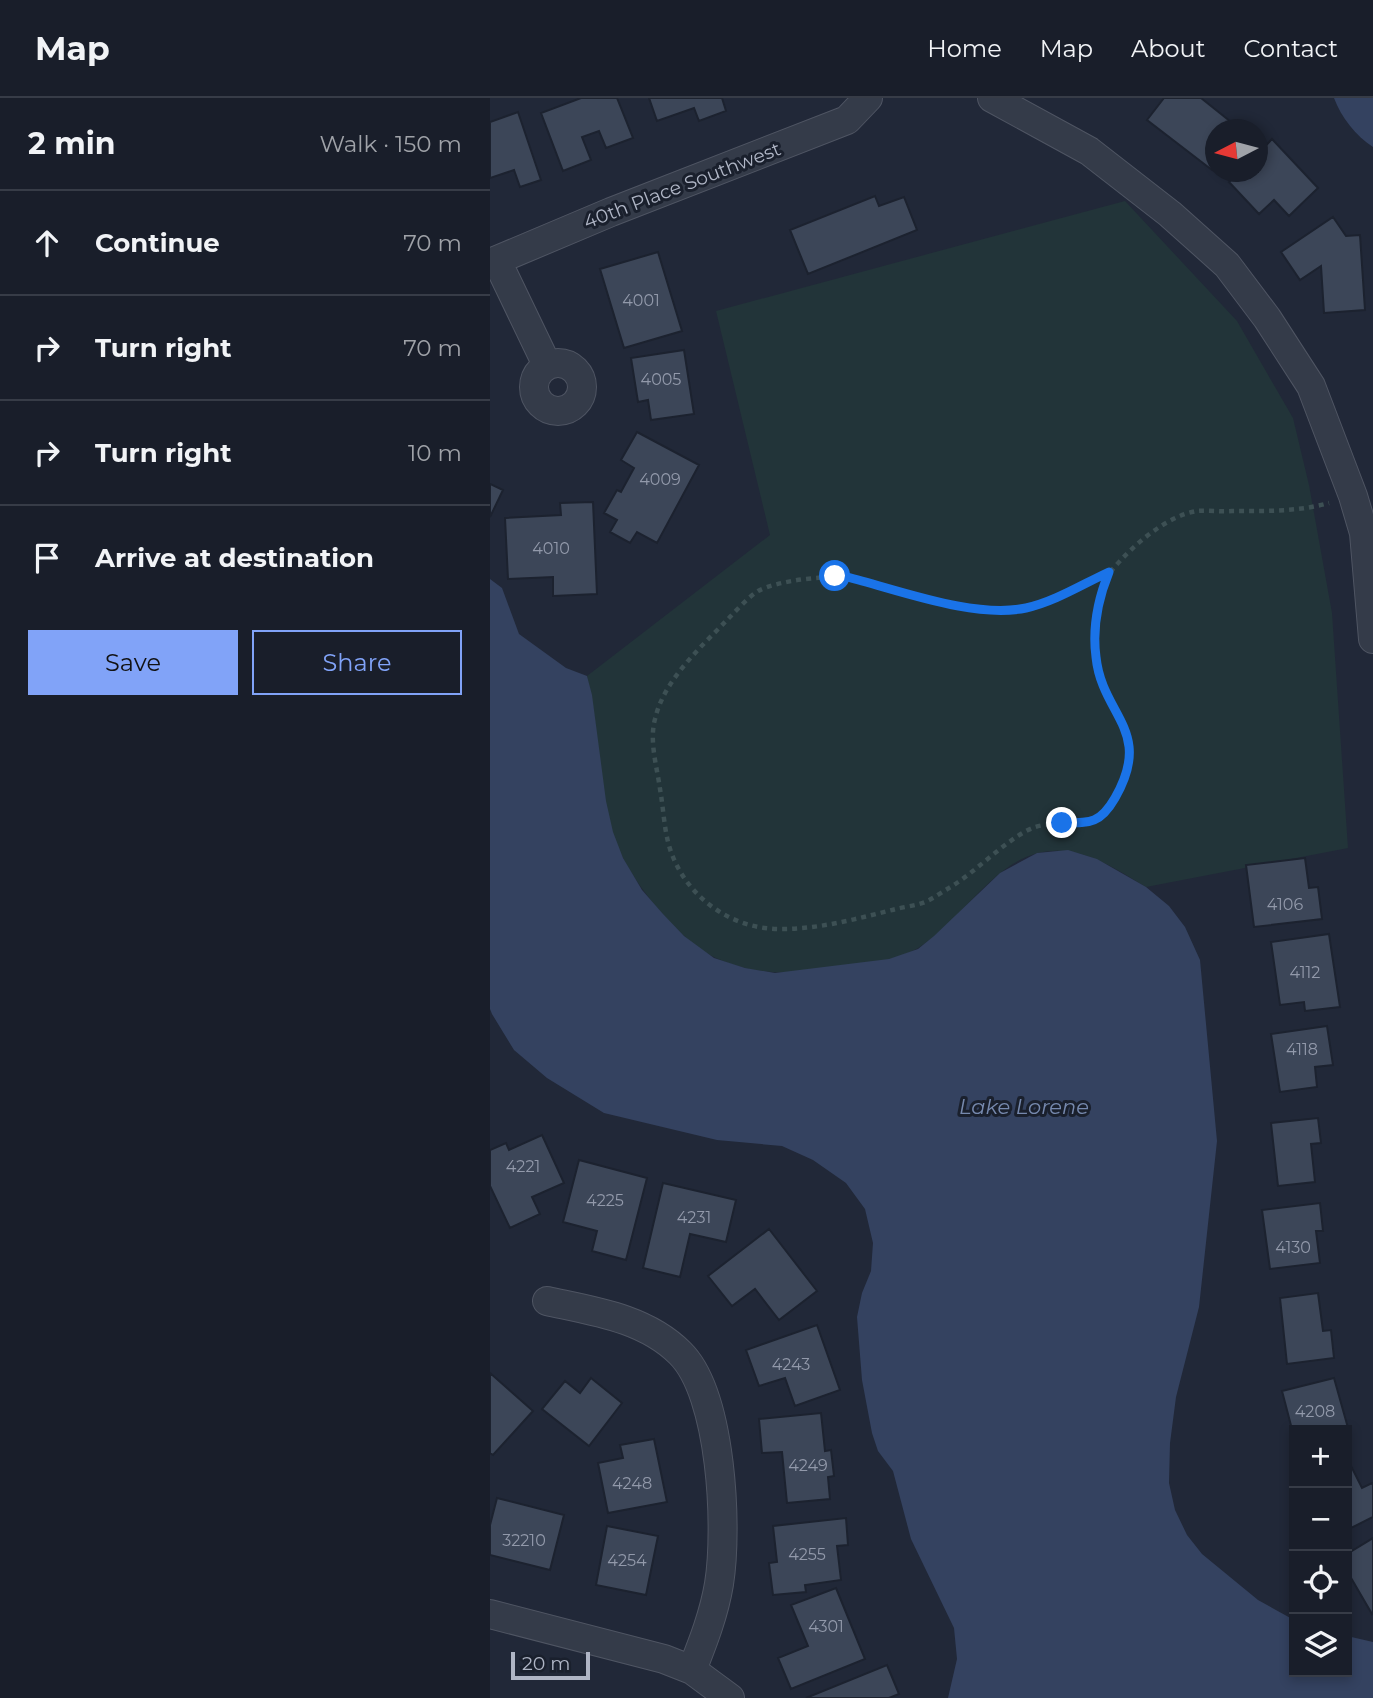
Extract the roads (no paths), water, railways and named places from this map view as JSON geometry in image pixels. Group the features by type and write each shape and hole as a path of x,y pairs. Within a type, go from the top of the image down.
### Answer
{"street":[{"name":"40th Place Southwest","path":"494,262 611,212 847,120 868,98"},
{"path":"992,98 1088,151 1170,214 1227,265 1267,318 1311,386 1368,530 1373,639"},
{"path":"494,262 547,365"},
{"path":"547,1301 608,1315 650,1331 679,1351 694,1370 700,1383 710,1415 714,1441 723,1539 714,1608 692,1670"},
{"path":"490,1614 664,1659 692,1670 730,1698"}],"water":[{"path":"1334,98 1373,98 1373,147 1350,126"},
{"name":"Lake Lorene","path":"490,579 502,588 519,634 566,668 587,676 606,801 613,832 623,858 642,890 663,914 684,936 714,958 745,968 775,973 889,959 918,949 1000,873 1037,853 1068,850 1097,859 1146,887 1169,906 1185,927 1200,960 1217,1141 1199,1307 1176,1397 1170,1443 1169,1483 1175,1510 1187,1535 1202,1554 1258,1600 1289,1617 1289,1677 1352,1677 1352,1637 1373,1642 1373,1698 948,1698 957,1659 954,1628 911,1539 893,1471 878,1451 862,1380 857,1317 862,1293 871,1271 873,1243 865,1209 846,1183 813,1160 782,1146 717,1140 604,1113 547,1078 514,1050 490,1009"}]}
